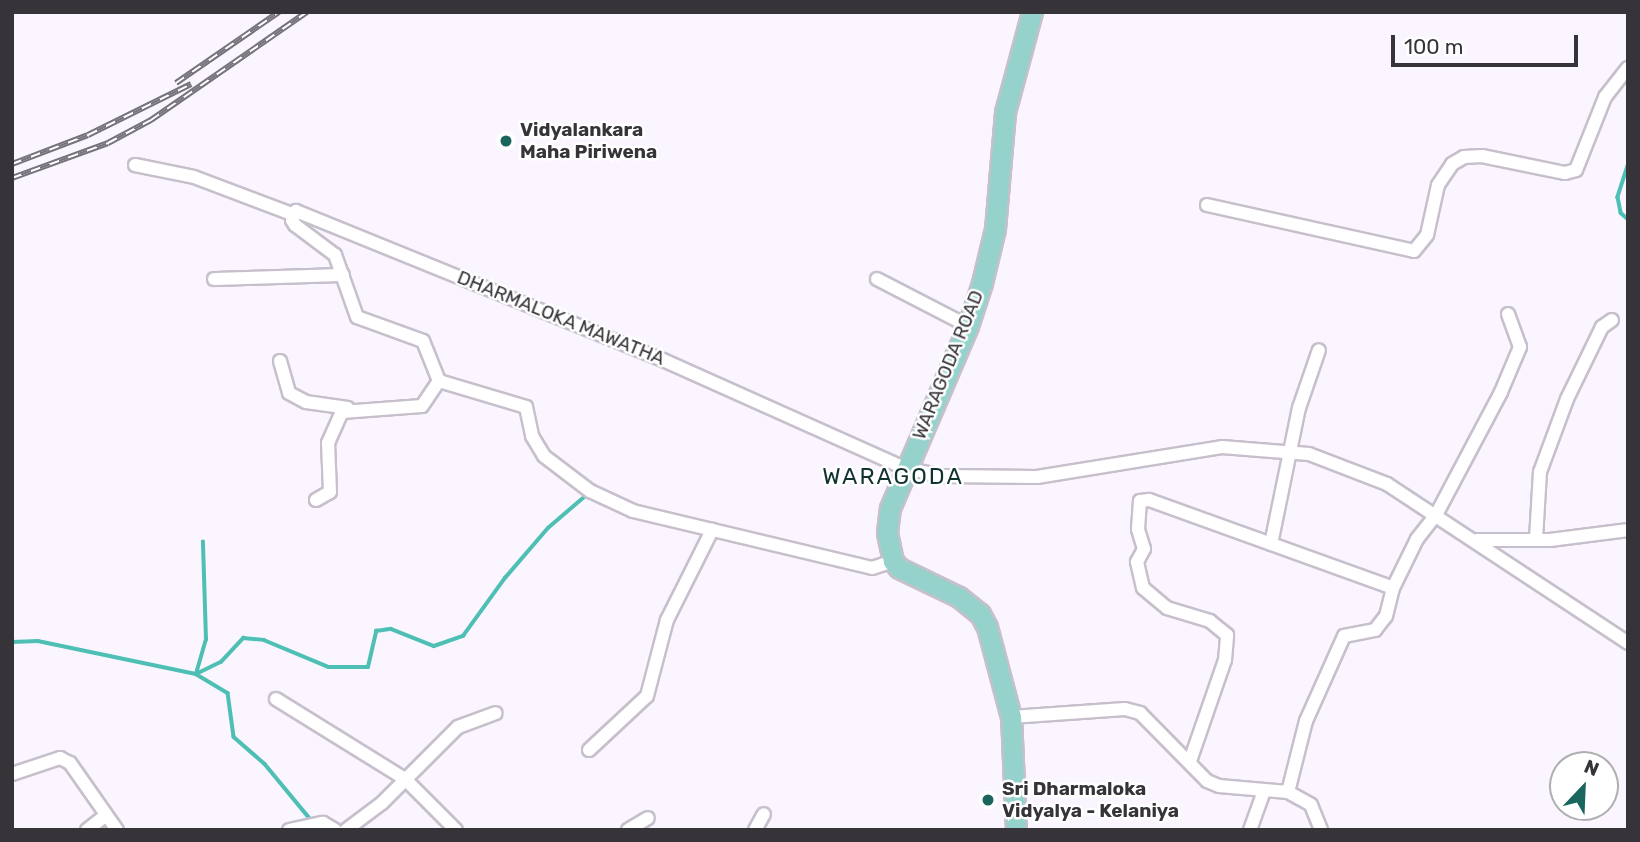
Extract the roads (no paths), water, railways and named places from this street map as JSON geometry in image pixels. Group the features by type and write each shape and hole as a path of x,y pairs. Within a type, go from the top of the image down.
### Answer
{"main road":[{"name":"WARAGODA ROAD","path":"893,561 888,545 890,508 968,326 995,229 1005,112 1032,12"},
{"path":"893,561 959,597 980,614 1011,717 1016,830"}],"street":[{"path":"1207,205 1414,251 1427,235 1438,185 1452,164 1464,158 1482,156 1565,173 1576,170 1605,97 1628,68"},
{"name":"DHARMALOKA MAWATHA","path":"135,164 194,177 292,214 302,210 759,401 905,468 944,476 1037,477 1222,447 1292,451 1387,484 1477,540 1628,643"},
{"path":"292,214 295,225 335,255 357,317 423,341 439,382"},
{"path":"214,279 343,275"},
{"path":"877,279 968,326"},
{"path":"1288,792 1306,722 1344,636 1375,630 1386,616 1393,588 1416,539 1436,515 1520,347 1508,314"},
{"path":"1536,539 1541,472 1572,388 1602,327 1612,320"},
{"path":"1271,544 1299,408 1319,350"},
{"path":"280,360 289,393 306,402 348,408 412,409 422,405 439,382"},
{"path":"439,382 526,407 532,436 544,456 590,491 633,511 872,568 893,561"},
{"path":"316,500 330,492 328,443 337,417 348,408"},
{"path":"1190,761 1225,660 1227,635 1210,621 1167,608 1143,588 1137,562 1144,548 1139,505 1149,500 1393,588"},
{"path":"589,750 647,696 667,620 712,530"},
{"path":"1477,540 1536,539 1628,530"},
{"path":"276,699 405,779 456,830"},
{"path":"1011,717 1125,709 1140,713 1219,786 1288,792 1311,805 1321,830"},
{"path":"346,830 405,779 458,727 496,713"},
{"path":"12,774 60,758 70,763 117,830"},
{"path":"1250,830 1264,791"},
{"path":"755,830 764,814"},
{"path":"87,830 106,815"},
{"path":"628,830 648,818"},
{"path":"289,830 305,826 329,826"}],"waterway":[{"path":"1628,166 1618,197 1621,213 1628,219"},
{"path":"196,674 221,662 243,638 264,640 329,667 368,667 376,631 391,629 434,646 463,636 505,578 548,528 583,498"},
{"path":"196,674 206,640 203,542"},
{"path":"12,642 38,641 196,674 228,693 234,737 265,764 312,821"}],"railway":[{"path":"176,83 279,12"},
{"path":"12,178 108,143 151,120 307,12"},
{"path":"12,164 88,135 191,84"}],"place":[{"name":"Vidyalankara Maha Piriwena","path":"506,141"},
{"name":"Sri Dharmaloka Vidyalya - Kelaniya","path":"988,800"}],"district":[{"name":"WARAGODA","path":"893,476"}]}
